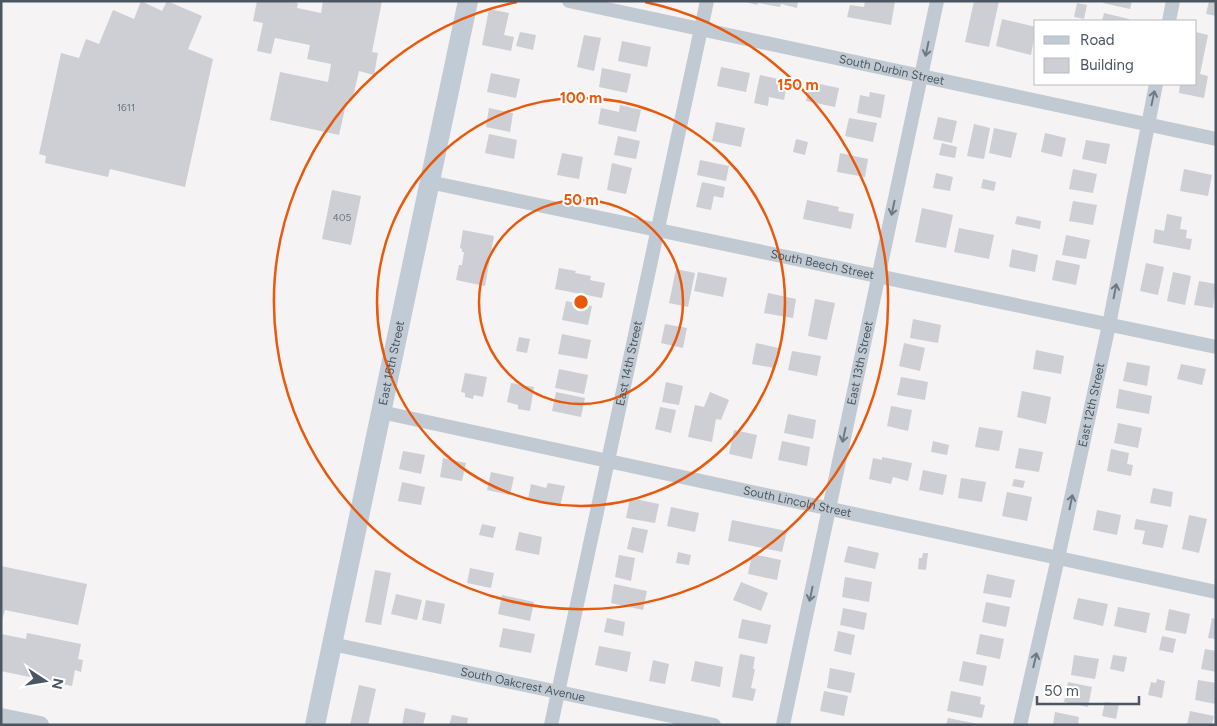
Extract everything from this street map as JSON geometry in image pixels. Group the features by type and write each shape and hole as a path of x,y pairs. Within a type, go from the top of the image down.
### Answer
{"main road":[{"name":"East 15th Street","path":"314,725 468,1"}],"street":[{"name":"South Durbin Street","path":"569,1 1216,139"},
{"name":"East 14th Street","path":"551,725 707,1"},
{"name":"East 13th Street","path":"783,725 938,1"},
{"path":"1169,20 1173,1"},
{"name":"East 12th Street","path":"1020,725 1109,325 1156,85"},
{"name":"South Beech Street","path":"429,182 1216,347"},
{"name":"South Lincoln Street","path":"381,412 1216,592"},
{"name":"South Oakcrest Avenue","path":"332,644 714,725"},
{"path":"1,716 40,725"}],"building":[{"path":"141,1 162,11 167,1 202,16 188,49 213,59 185,187 110,169 108,177 45,163 46,156 39,154 61,53 79,58 86,39 99,44 113,10 134,19"},
{"path":"257,1 289,1 298,3 297,8 321,13 323,1 382,1 372,52 378,53 374,75 359,71 352,101 347,100 339,135 270,120 280,72 328,82 331,64 307,59 310,45 275,38 271,54 257,51 263,23 253,21"},
{"path":"742,1 798,1 797,8 781,4 780,7 758,3 757,5"},
{"path":"865,1 895,1 891,25 847,17 850,5 864,7"},
{"path":"974,1 999,1 989,47 965,42"},
{"path":"1104,1 1132,1 1130,9 1103,3"},
{"path":"1209,1 1216,1 1216,16 1206,14"},
{"path":"1077,3 1087,5 1084,19 1074,17"},
{"path":"489,9 509,13 504,35 514,37 511,51 482,45"},
{"path":"1104,13 1129,19 1129,20 1102,20"},
{"path":"1002,19 1034,27 1031,55 996,46"},
{"path":"520,32 536,35 533,50 516,46"},
{"path":"1197,32 1208,35 1200,74 1208,76 1204,98 1179,93 1180,85 1197,85"},
{"path":"584,35 601,38 594,71 577,67"},
{"path":"622,41 651,47 647,67 618,61"},
{"path":"721,67 750,73 746,92 717,86"},
{"path":"602,68 631,74 627,93 599,87"},
{"path":"491,73 520,79 516,98 487,92"},
{"path":"760,75 788,81 784,100 769,97 768,106 754,103"},
{"path":"810,82 839,88 835,107 806,101"},
{"path":"870,92 885,95 881,118 857,113 860,95 869,97"},
{"path":"620,105 641,110 636,132 598,124 601,108 619,112"},
{"path":"489,108 513,113 510,132 486,127"},
{"path":"938,117 957,121 952,143 933,139"},
{"path":"849,118 877,123 873,142 845,136"},
{"path":"716,122 745,128 741,147 712,141"},
{"path":"974,124 990,128 984,159 967,156"},
{"path":"994,128 1017,133 1011,158 989,153"},
{"path":"1045,133 1066,138 1062,157 1041,152"},
{"path":"489,134 517,140 514,159 485,153"},
{"path":"618,136 640,141 636,159 614,155"},
{"path":"796,139 808,142 805,155 793,152"},
{"path":"1086,140 1110,144 1106,164 1082,159"},
{"path":"942,143 957,147 955,158 939,155"},
{"path":"562,153 583,157 579,179 557,175"},
{"path":"840,153 868,159 865,177 837,172"},
{"path":"700,160 729,166 726,181 697,175"},
{"path":"612,163 632,168 626,194 607,190"},
{"path":"1073,169 1097,174 1093,193 1069,189"},
{"path":"1184,169 1212,175 1208,196 1180,191"},
{"path":"936,173 953,177 950,191 933,188"},
{"path":"983,179 996,182 994,191 981,188"},
{"path":"702,182 725,187 723,198 714,196 711,210 696,207"},
{"path":"332,190 361,196 351,245 322,239"},
{"path":"807,200 839,207 838,211 854,214 851,229 803,219"},
{"path":"1073,201 1097,205 1093,225 1069,221"},
{"path":"922,208 953,215 946,248 915,242"},
{"path":"1167,214 1182,217 1180,229 1187,230 1186,238 1192,239 1190,250 1153,243 1155,229 1164,231"},
{"path":"1017,216 1041,221 1040,229 1015,224"},
{"path":"959,228 994,235 989,259 954,252"},
{"path":"463,230 494,236 485,286 456,280 459,265 462,265 464,252 460,248"},
{"path":"1066,235 1090,240 1086,259 1062,255"},
{"path":"1012,249 1038,255 1035,272 1009,267"},
{"path":"1056,260 1080,265 1076,285 1052,280"},
{"path":"1146,263 1164,267 1158,295 1140,291"},
{"path":"559,268 576,271 575,273 591,276 590,280 605,283 602,298 555,289"},
{"path":"676,269 695,273 688,307 669,303"},
{"path":"698,272 727,278 723,297 694,291"},
{"path":"1173,272 1191,276 1185,305 1167,301"},
{"path":"1199,281 1216,284 1213,308 1194,305"},
{"path":"768,293 796,299 793,318 764,313"},
{"path":"815,299 835,303 827,340 808,336"},
{"path":"566,301 592,306 588,325 562,320"},
{"path":"913,319 941,325 938,343 910,338"},
{"path":"665,324 687,328 683,348 661,343"},
{"path":"562,334 591,340 587,359 558,354"},
{"path":"519,337 530,339 527,353 516,351"},
{"path":"756,343 778,348 774,368 752,364"},
{"path":"904,343 925,348 920,371 899,366"},
{"path":"1036,350 1064,356 1061,374 1033,369"},
{"path":"792,351 821,356 817,376 788,370"},
{"path":"1127,362 1150,366 1147,386 1123,381"},
{"path":"1181,364 1206,369 1202,385 1177,379"},
{"path":"559,369 588,375 584,394 555,388"},
{"path":"465,373 487,377 483,397 474,395 473,399 465,397 465,393 461,392"},
{"path":"901,377 928,382 925,400 897,395"},
{"path":"666,382 683,386 679,405 662,402"},
{"path":"511,383 534,387 530,411 518,409 518,405 507,402"},
{"path":"1119,389 1152,396 1149,414 1116,408"},
{"path":"1022,391 1051,397 1046,424 1017,417"},
{"path":"556,392 585,398 581,417 552,411"},
{"path":"710,392 729,400 721,420 716,419 712,442 688,437 695,405 704,407"},
{"path":"891,406 912,410 908,431 887,426"},
{"path":"660,407 676,410 671,433 655,429"},
{"path":"788,414 816,420 813,439 784,433"},
{"path":"1118,423 1142,428 1138,448 1114,443"},
{"path":"979,427 1003,431 999,451 975,447"},
{"path":"734,430 757,435 752,459 729,454"},
{"path":"782,441 810,447 807,466 778,460"},
{"path":"933,441 949,445 947,455 931,452"},
{"path":"1019,448 1043,452 1039,472 1015,468"},
{"path":"1111,449 1129,453 1127,464 1133,465 1131,476 1107,471"},
{"path":"403,451 425,455 421,474 399,469"},
{"path":"882,457 912,463 908,481 893,477 891,484 869,479 873,458 882,460"},
{"path":"443,458 466,463 462,481 440,477"},
{"path":"923,470 947,475 943,495 919,490"},
{"path":"491,472 514,477 510,495 487,490"},
{"path":"961,478 986,482 982,502 958,498"},
{"path":"1014,479 1025,481 1023,488 1012,486"},
{"path":"402,482 425,487 421,505 398,501"},
{"path":"548,483 565,486 560,506 528,499 531,484 546,488"},
{"path":"1153,488 1173,492 1171,507 1150,503"},
{"path":"1007,492 1032,497 1027,521 1002,516"},
{"path":"630,498 659,504 655,523 626,518"},
{"path":"671,507 699,513 695,532 667,526"},
{"path":"1097,510 1121,515 1117,535 1093,530"},
{"path":"1189,515 1207,519 1199,553 1182,549"},
{"path":"1136,519 1168,525 1163,548 1142,544 1145,531 1134,529"},
{"path":"732,520 787,531 782,552 728,541"},
{"path":"482,524 496,527 493,538 479,535"},
{"path":"632,527 648,530 643,553 627,549"},
{"path":"519,532 542,537 539,555 515,550"},
{"path":"848,546 879,553 875,569 844,562"},
{"path":"678,552 691,555 689,565 676,563"},
{"path":"923,553 928,553 926,570 918,569 919,558 922,558"},
{"path":"752,554 781,560 777,580 748,574"},
{"path":"619,555 635,558 631,581 615,577"},
{"path":"1,566 87,584 78,625 5,610 1,623"},
{"path":"470,568 494,573 491,588 467,583"},
{"path":"375,570 391,573 381,625 365,622"},
{"path":"987,574 1015,580 1011,598 983,593"},
{"path":"845,577 872,582 869,602 842,597"},
{"path":"741,582 768,593 761,611 733,600"},
{"path":"614,584 647,591 643,610 611,603"},
{"path":"396,594 422,600 417,620 391,614"},
{"path":"502,595 534,602 530,621 498,614"},
{"path":"1078,598 1108,604 1103,626 1073,619"},
{"path":"426,600 445,604 441,624 422,620"},
{"path":"986,602 1010,607 1006,627 982,622"},
{"path":"1118,607 1150,613 1146,633 1114,626"},
{"path":"843,608 867,613 864,630 840,625"},
{"path":"1169,609 1190,614 1186,634 1165,630"},
{"path":"607,618 625,622 623,636 604,632"},
{"path":"1212,618 1216,619 1216,639 1208,638"},
{"path":"742,619 771,625 767,644 738,638"},
{"path":"503,628 535,634 531,653 499,647"},
{"path":"838,631 855,635 851,655 834,651"},
{"path":"27,633 81,644 78,659 83,660 81,672 75,670 72,686 1,671 1,634 26,639"},
{"path":"980,634 1004,639 1000,659 976,654"},
{"path":"1162,636 1176,639 1173,653 1159,650"},
{"path":"599,646 631,652 627,672 595,665"},
{"path":"1205,649 1216,651 1216,672 1201,669"},
{"path":"740,654 755,657 753,669 755,669 751,688 756,689 753,701 732,697"},
{"path":"1074,655 1099,659 1095,679 1071,675"},
{"path":"1113,655 1127,657 1124,672 1110,669"},
{"path":"653,660 669,664 665,684 649,681"},
{"path":"695,661 723,667 720,687 691,681"},
{"path":"963,661 987,666 983,686 959,681"},
{"path":"830,668 855,673 851,693 827,688"},
{"path":"1157,679 1165,681 1162,698 1148,695 1151,682 1156,683"},
{"path":"1198,680 1216,683 1216,704 1195,700"},
{"path":"1068,682 1092,687 1088,707 1064,702"},
{"path":"359,685 376,689 368,725 350,725"},
{"path":"824,691 848,696 844,716 820,711"},
{"path":"951,691 981,697 980,704 985,705 982,718 947,711"},
{"path":"1105,702 1119,704 1116,719 1102,716"},
{"path":"405,708 426,713 423,725 402,725"},
{"path":"1190,711 1214,716 1212,725 1187,725"},
{"path":"1055,712 1079,717 1078,725 1053,725"},
{"path":"452,715 468,718 467,725 449,725"},
{"path":"948,718 978,724 946,725"}]}
